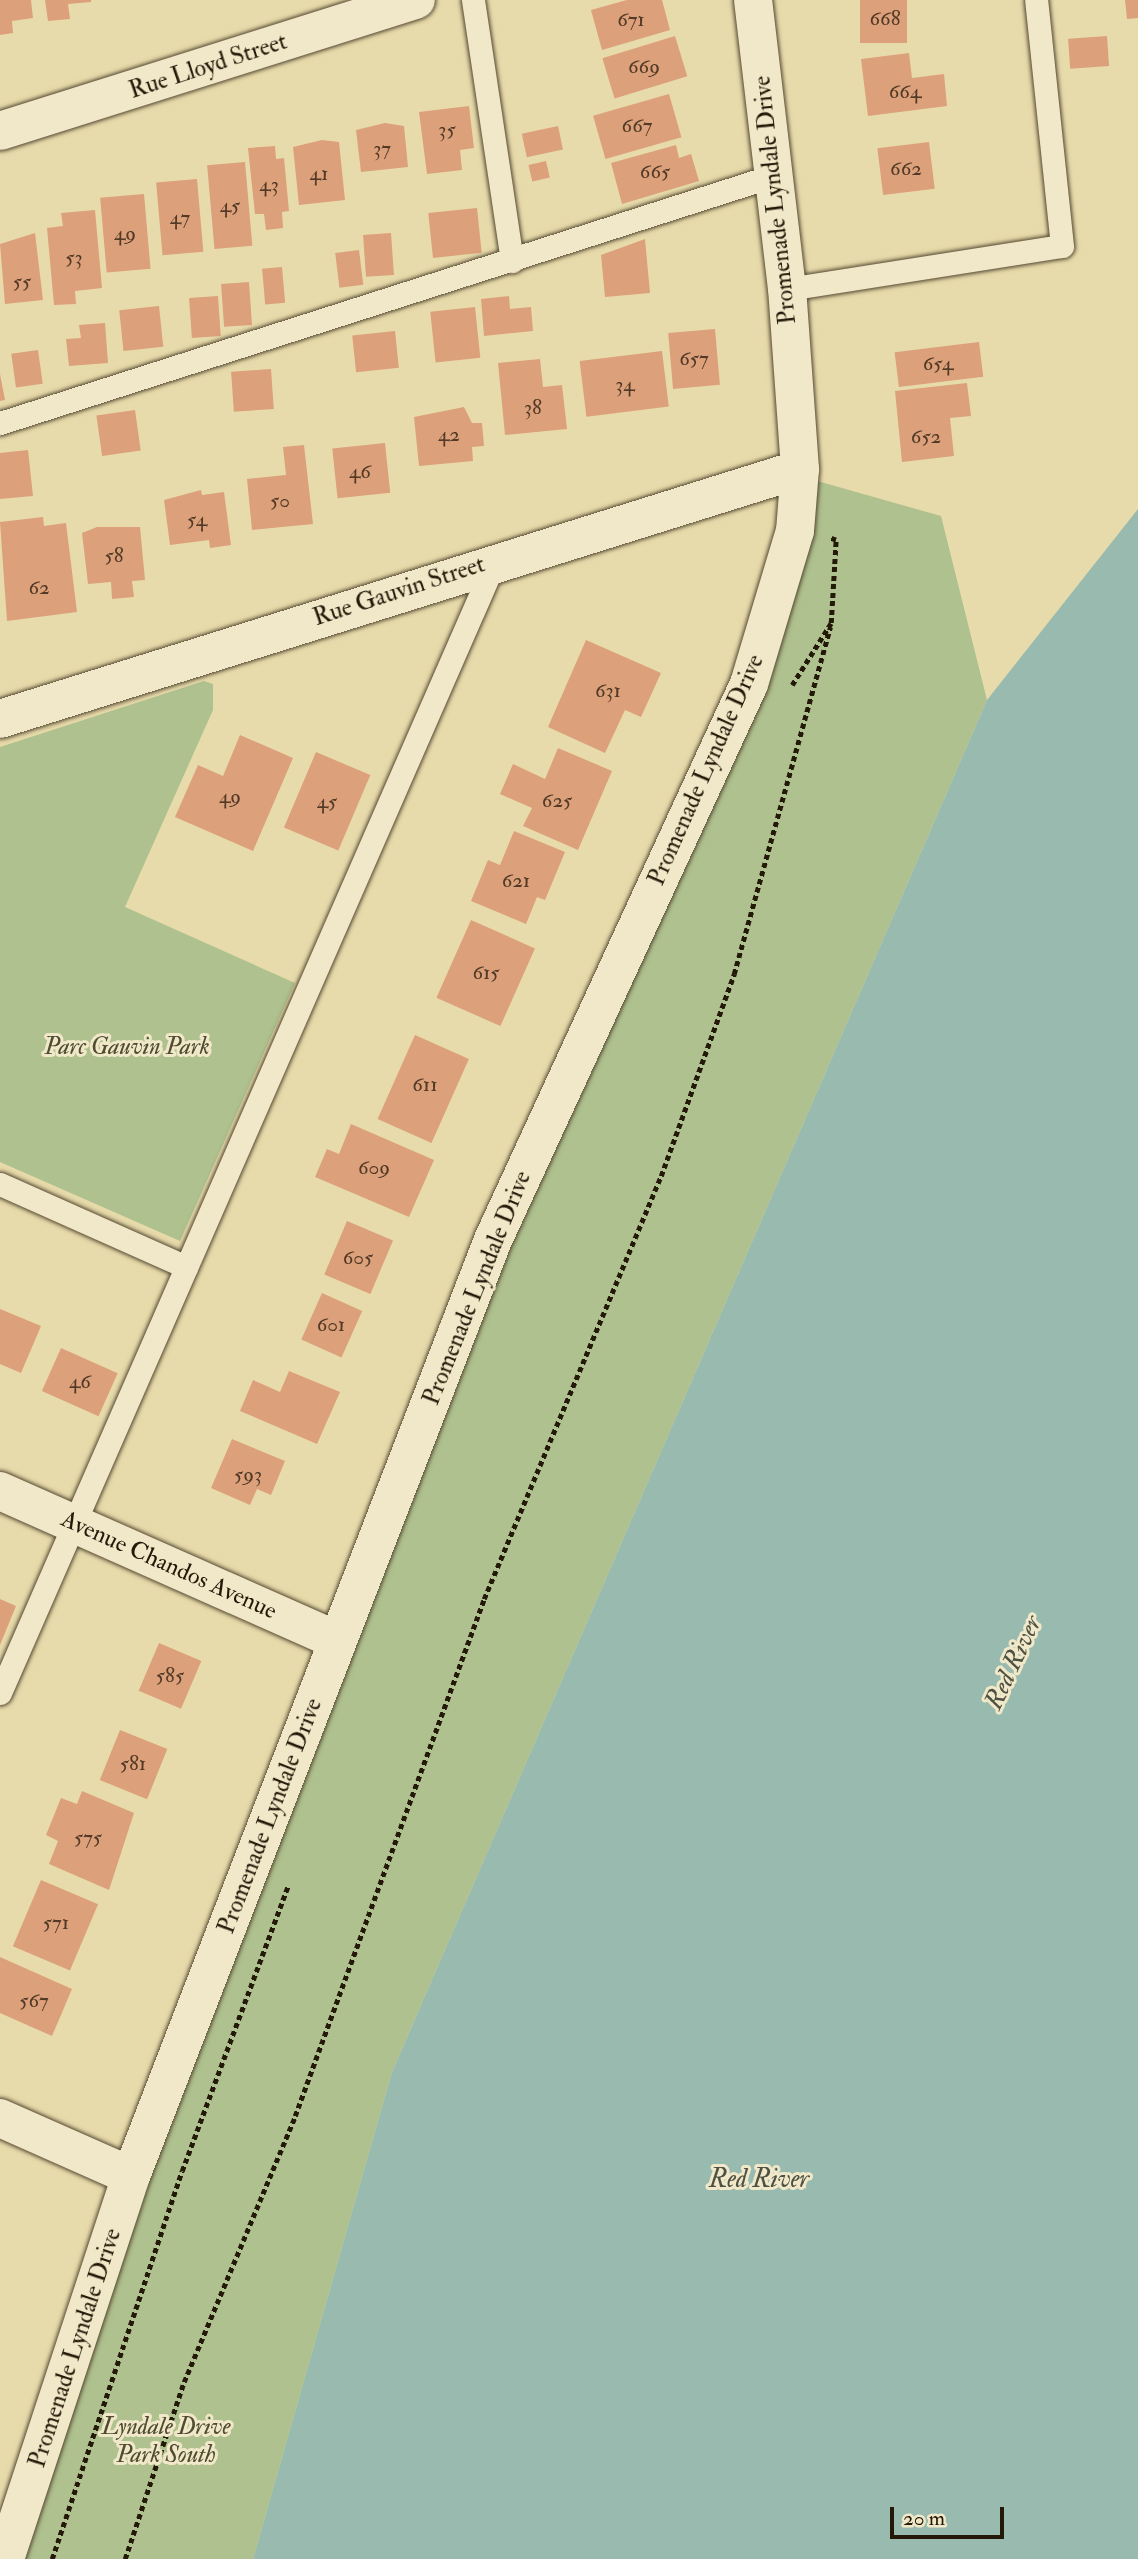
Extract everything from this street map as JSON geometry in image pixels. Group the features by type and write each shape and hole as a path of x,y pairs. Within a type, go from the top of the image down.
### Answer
{"street":[{"name":"Rue Lloyd Street","path":"0,131 416,0"},
{"name":"Promenade Lyndale Drive","path":"5,2559 131,2176 493,1240 749,684 796,531 800,469 787,289 753,0"},
{"name":"Rue Gauvin Street","path":"0,719 496,560 800,469"},
{"name":"Avenue Chandos Avenue","path":"0,1491 337,1640"},
{"path":"0,2118 131,2176"}],"lane":[{"path":"473,0 512,261"},
{"path":"787,289 1062,246 1036,0"},
{"path":"0,423 772,176"},
{"path":"0,1693 496,560"},
{"path":"0,1184 186,1267"}],"path":[{"path":"125,2559 184,2382 300,2103 484,1599 675,1139 734,974 831,623 836,540 796,531"},
{"path":"789,691 831,623"},
{"path":"51,2559 178,2183 289,1883"}],"green space":[{"name":"Lyndale Drive Park South","path":"796,475 941,516 987,700 392,2072 253,2559 5,2559 337,1640 749,684"},
{"name":"Parc Gauvin Park","path":"204,681 213,684 213,710 125,907 295,983 180,1241 0,1162 0,747"}],"water":[{"name":"Red River","path":"1138,509 1138,2559 253,2559 392,2072 987,700"}],"building":[{"path":"0,0 31,0 33,18 12,21 13,33 0,35"},
{"path":"45,0 91,2 68,4 70,19 48,21"},
{"path":"627,0 662,0 670,30 602,50 591,10"},
{"path":"860,0 907,0 907,43 860,43"},
{"path":"1125,0 1138,0 1138,18 1127,19"},
{"path":"675,36 687,76 615,98 602,58"},
{"path":"1107,36 1109,66 1070,69 1068,39"},
{"path":"909,53 912,78 944,74 947,106 868,116 861,59"},
{"path":"669,94 681,137 605,159 593,116"},
{"path":"469,106 474,148 460,150 462,170 427,174 419,112"},
{"path":"385,123 404,126 408,167 361,172 356,130"},
{"path":"558,126 563,149 527,157 522,134"},
{"path":"322,140 339,142 345,200 299,205 293,147"},
{"path":"929,142 935,189 883,195 877,148"},
{"path":"676,145 679,158 691,154 699,181 622,204 611,163"},
{"path":"275,146 276,159 284,158 289,211 282,212 283,228 266,230 264,214 255,214 248,148"},
{"path":"546,161 550,178 532,182 528,165"},
{"path":"245,162 252,246 214,249 207,165"},
{"path":"197,179 203,252 163,255 156,183"},
{"path":"144,194 151,269 107,273 100,198"},
{"path":"477,208 482,253 433,258 428,213"},
{"path":"95,210 102,288 75,291 76,304 54,305 47,228 63,226 61,213"},
{"path":"35,233 43,300 5,304 0,244"},
{"path":"391,233 394,275 366,277 363,235"},
{"path":"645,239 650,293 605,297 601,255"},
{"path":"359,250 363,285 339,288 335,253"},
{"path":"282,267 285,303 265,305 262,269"},
{"path":"249,282 252,325 224,327 221,284"},
{"path":"218,296 221,336 192,338 189,298"},
{"path":"509,296 510,309 531,307 533,331 484,336 481,299"},
{"path":"159,306 163,347 124,351 119,310"},
{"path":"475,307 480,358 436,362 430,312"},
{"path":"105,323 108,363 69,366 66,339 81,338 79,325"},
{"path":"715,329 720,385 673,389 668,333"},
{"path":"395,331 399,368 356,372 352,335"},
{"path":"979,342 983,377 899,387 895,352"},
{"path":"38,350 43,384 16,387 11,354"},
{"path":"662,351 669,407 586,417 580,361"},
{"path":"540,359 543,387 562,385 567,429 505,435 498,363"},
{"path":"271,369 274,409 234,412 231,372"},
{"path":"0,374 5,400 0,401"},
{"path":"967,383 971,416 950,418 954,456 902,462 895,391"},
{"path":"464,407 472,423 482,423 484,446 472,447 473,461 419,466 414,417"},
{"path":"135,410 141,451 102,456 96,415"},
{"path":"385,443 390,493 338,498 332,449"},
{"path":"304,445 313,524 252,530 247,479 286,475 283,447"},
{"path":"28,450 33,496 0,499 0,453"},
{"path":"201,490 202,495 224,492 231,545 210,548 209,540 170,545 164,500"},
{"path":"43,517 44,526 66,523 77,612 7,621 0,522"},
{"path":"97,527 140,527 145,580 132,581 134,597 112,599 111,582 88,584 82,533"},
{"path":"586,640 661,673 641,717 625,710 605,753 548,727"},
{"path":"240,735 293,758 253,851 175,817 198,765 223,776"},
{"path":"558,748 612,771 578,850 523,826 532,808 500,794 513,764 545,779"},
{"path":"316,752 370,775 338,851 284,827"},
{"path":"514,831 565,852 545,900 537,897 526,924 471,901 488,860 500,865"},
{"path":"471,920 535,948 500,1026 436,998"},
{"path":"415,1035 469,1059 431,1143 378,1119"},
{"path":"351,1124 434,1160 409,1217 315,1177 327,1149 339,1154"},
{"path":"347,1221 393,1241 370,1294 324,1274"},
{"path":"322,1293 362,1311 341,1357 301,1340"},
{"path":"0,1309 41,1326 21,1373 0,1364"},
{"path":"61,1348 118,1373 99,1416 42,1391"},
{"path":"289,1371 340,1392 317,1444 240,1411 253,1380 280,1392"},
{"path":"232,1439 285,1461 271,1495 257,1489 250,1505 211,1488"},
{"path":"0,1599 16,1606 0,1645"},
{"path":"159,1643 201,1661 181,1709 139,1691"},
{"path":"120,1730 167,1749 147,1799 100,1780"},
{"path":"82,1791 134,1813 109,1890 49,1864 58,1841 46,1835 61,1798 77,1804"},
{"path":"41,1880 98,1904 70,1971 13,1946"},
{"path":"0,1957 72,1989 52,2036 0,2013"}]}
